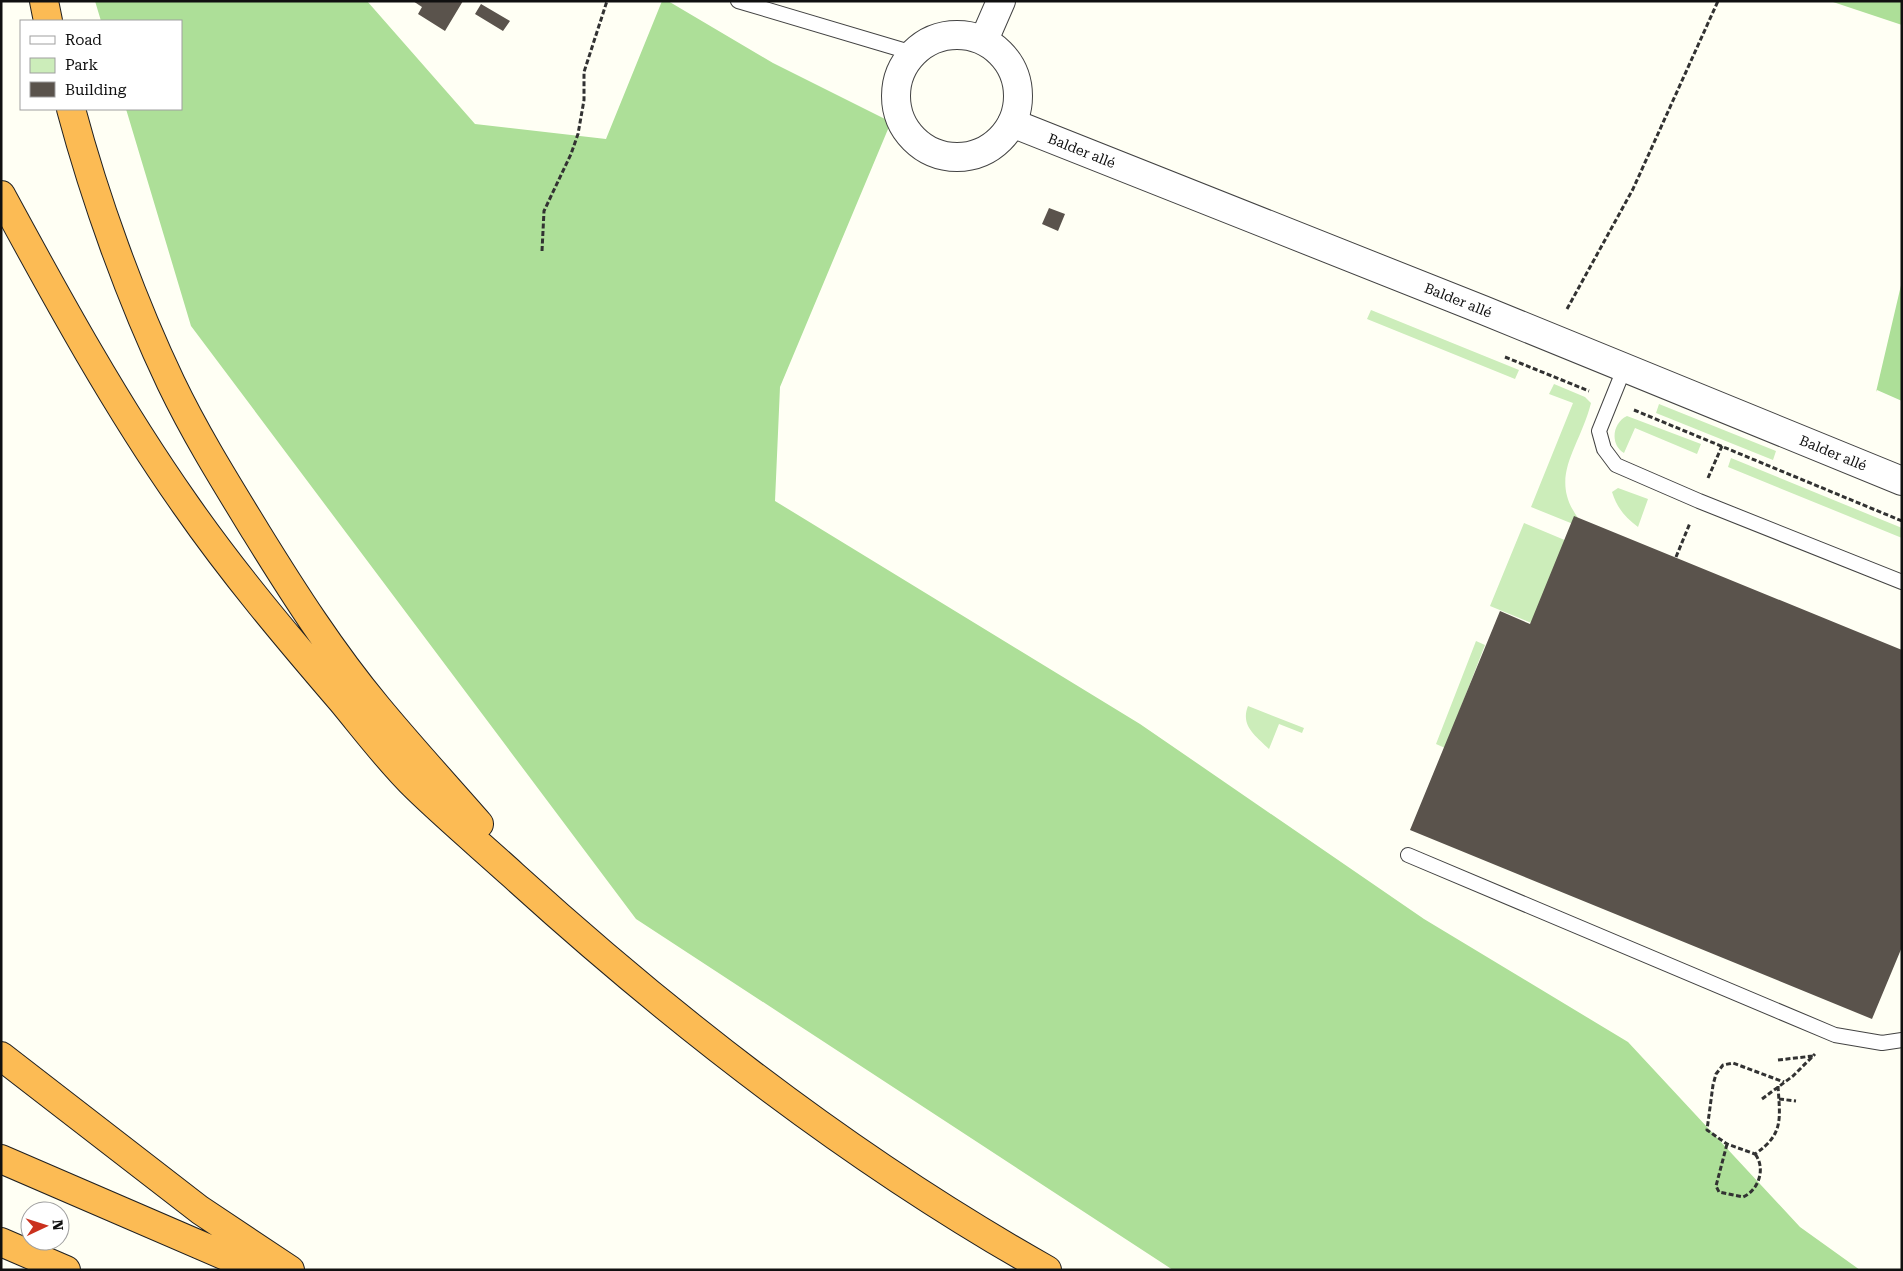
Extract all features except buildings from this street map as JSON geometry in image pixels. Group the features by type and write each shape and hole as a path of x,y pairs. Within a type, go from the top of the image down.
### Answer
{"highway":[{"path":"44,1 48,20"},
{"path":"70,110 102,209 171,383 214,464 276,565 322,633 376,706 580,936"},
{"path":"1,195 86,350 184,504 242,582 414,786 580,936 738,1066 840,1140 930,1199 1047,1270"},
{"path":"1,1056 200,1210 290,1270"},
{"path":"1,1159 258,1270"},
{"path":"1,1242 66,1270"}],"street":[{"path":"984,40 1001,1"},
{"path":"964,34 984,40 1001,52 1012,69 1018,88 1018,107 1012,123 998,141 982,152 963,157 949,156 925,148 910,135 899,117 895,96 898,76 913,53 924,44 943,36 964,34"},
{"name":"Balder allé","path":"1012,123 1551,338 1902,481"}],"lane":[{"path":"738,1 913,53"},
{"path":"1624,369 1599,431 1604,450 1616,465 1699,501 1902,582"},
{"path":"1408,855 1835,1034 1882,1043 1902,1040"}],"path":[{"path":"542,251 544,211 571,154 578,134 584,100 584,72 607,1"},
{"path":"1551,338 1634,189 1718,1"},
{"path":"1762,1099 1814,1056 1835,1034"},
{"path":"1778,1060 1814,1056"},
{"path":"1727,1144 1717,1176 1716,1186 1719,1192 1743,1196 1755,1188 1761,1170 1755,1154 1727,1144 1707,1130 1712,1085 1718,1070 1723,1065 1733,1063 1784,1082"},
{"path":"1755,1154 1774,1138 1777,1132 1780,1116 1778,1086"},
{"path":"1778,1099 1796,1101"}],"green space":[{"path":"95,1 367,1 475,124 606,139 662,1 668,1 773,63 891,122 780,387 775,501 1140,724 1424,919 1628,1042 1800,1227 1860,1270 1173,1270 636,919 191,326 126,110 182,110 182,20 101,20"},
{"path":"1830,1 1902,1 1902,25"},
{"path":"1902,281 1902,401 1877,390 1876,392"},
{"path":"1371,310 1519,370 1515,379 1367,319"},
{"path":"1554,384 1585,397 1591,403 1567,467 1565,482 1567,497 1574,513 1588,530 1531,507 1573,403 1549,394"},
{"path":"1659,404 1776,451 1773,460 1656,413"},
{"path":"1627,416 1701,444 1697,454 1635,428 1624,453 1616,445 1615,434 1618,424"},
{"path":"1731,458 1902,528 1902,538 1728,467"},
{"path":"1618,488 1648,499 1638,527 1625,516 1616,503 1612,492"},
{"path":"1524,523 1567,541 1534,624 1490,606"},
{"path":"1476,641 1485,645 1445,748 1436,744"},
{"path":"1248,706 1304,728 1302,733 1279,724 1269,749 1248,725 1246,713"}]}
